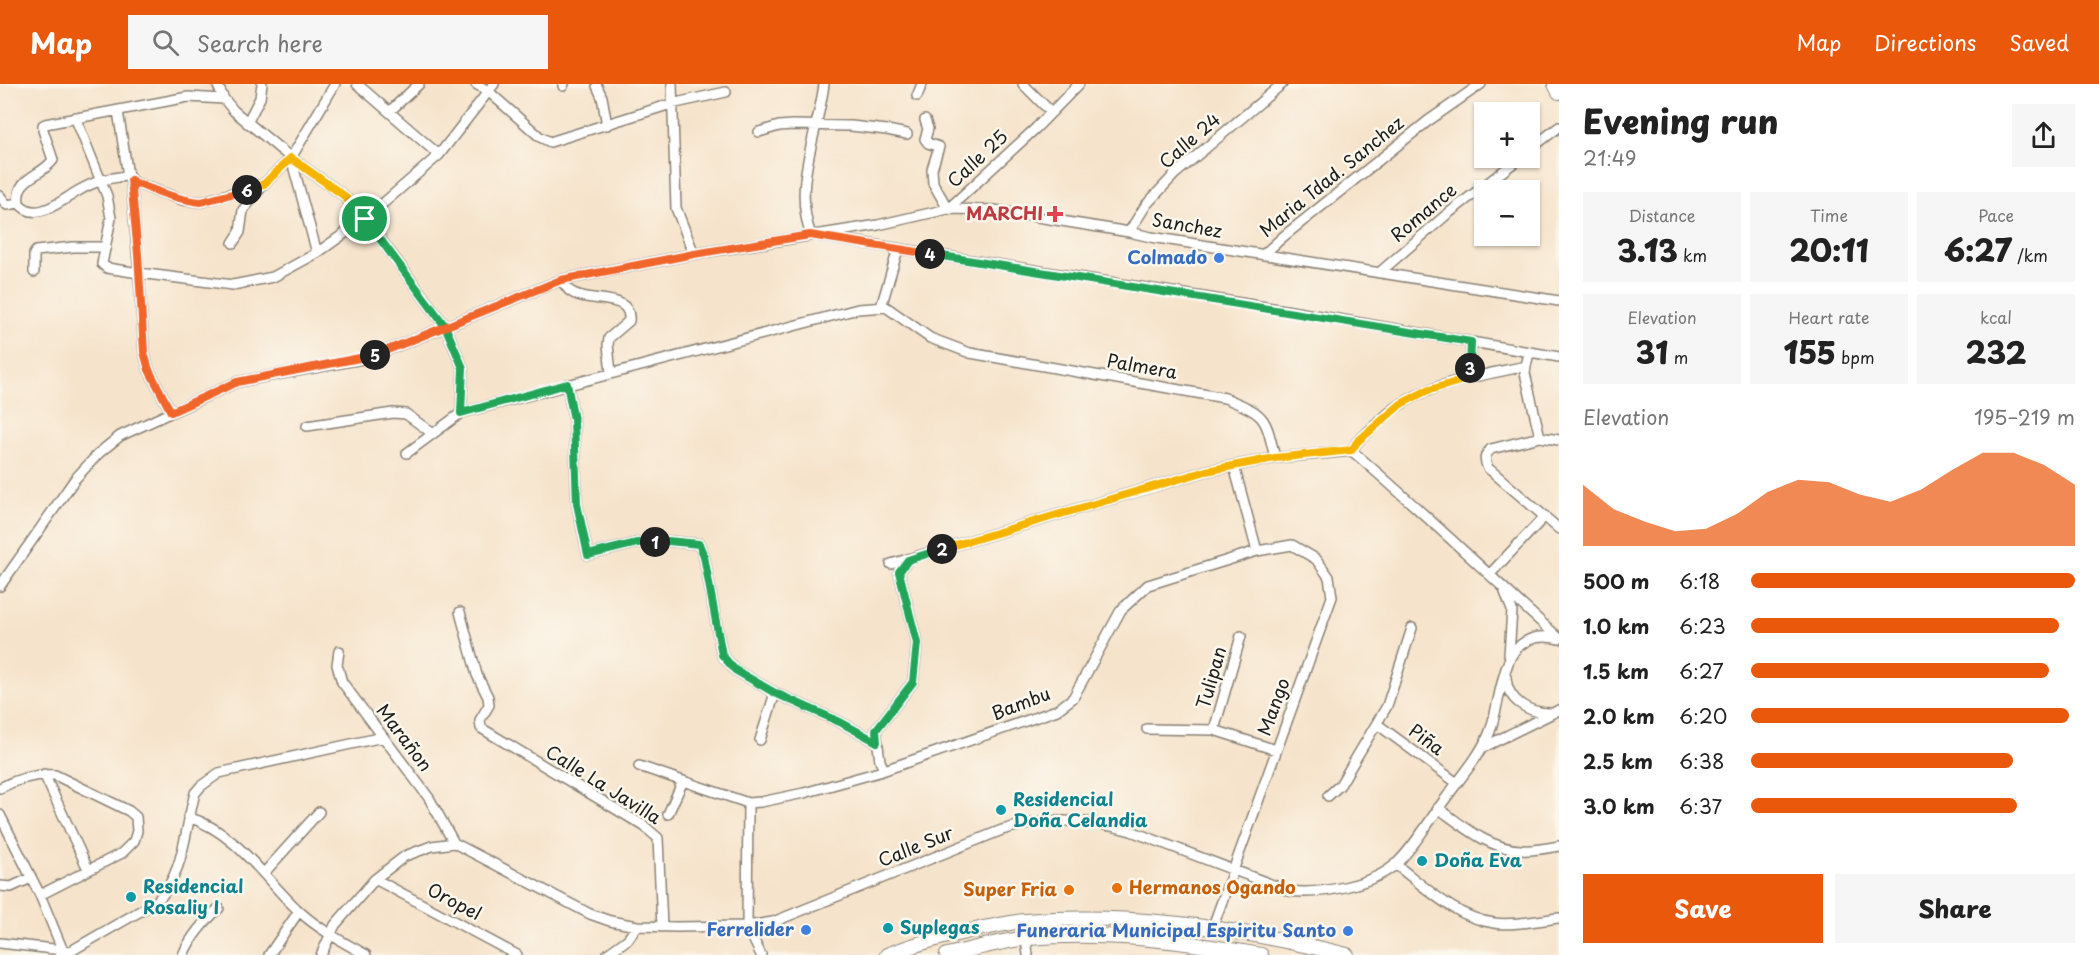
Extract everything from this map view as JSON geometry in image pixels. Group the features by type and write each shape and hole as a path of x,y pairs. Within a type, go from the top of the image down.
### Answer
{"main road":[{"path":"1555,84 1559,92"},
{"path":"887,955 1023,921 1093,918 1212,929 1284,941 1347,955"},
{"path":"947,955 1026,939 1100,935 1212,946 1261,955"}],"street":[{"path":"218,84 224,99 247,123 343,195 365,219 445,326 463,368 461,413"},
{"path":"247,123 260,98 262,84"},
{"path":"233,243 240,232 243,210 264,184 291,158 335,84"},
{"path":"357,84 439,155"},
{"path":"390,111 418,84"},
{"path":"477,84 491,88 540,137 550,142 671,104 726,92"},
{"path":"672,84 676,208 694,254"},
{"path":"824,84 807,167 803,208 810,235 1559,357"},
{"path":"917,96 922,84"},
{"path":"1023,84 1051,112"},
{"name":"Calle 25","path":"925,120 928,129 925,140 939,147 932,169 933,183 948,209 1079,84"},
{"name":"Calle 24","path":"1129,232 1146,205 1175,174 1282,84"},
{"name":"Maria Tdad. Sanchez","path":"1263,255 1428,121 1481,84"},
{"path":"597,86 602,97 607,125"},
{"path":"75,117 107,196 111,218 102,264 104,267 233,285 273,277 317,253 365,219 439,155 491,88"},
{"path":"224,99 188,97 43,125 54,160 19,189 19,203 26,210 41,211 101,180 130,178 135,183 183,200 201,202 264,184"},
{"path":"118,111 130,178 144,352 149,370 171,412"},
{"path":"759,132 779,126 851,126 908,134"},
{"path":"1540,142 1559,127"},
{"path":"291,158 317,253"},
{"name":"Romance","path":"1379,273 1445,216 1507,168"},
{"path":"0,196 7,205 19,203"},
{"name":"Sanchez","path":"0,586 75,479 99,453 120,436 237,382 368,358 561,280 694,254 878,225 948,209 994,210 1150,237 1559,301"},
{"path":"34,272 36,251 73,247 106,247"},
{"path":"407,453 461,413 858,309 881,306 898,249"},
{"path":"561,280 570,291 595,300 612,300 625,305 629,313 629,321 609,338 611,373"},
{"name":"Palmera","path":"881,306 892,310 930,338 970,353 1224,398 1254,410 1267,423 1275,458"},
{"path":"1470,378 1471,342"},
{"path":"1529,352 1526,373 1540,437"},
{"path":"1352,450 1357,442 1401,404 1426,391 1470,378 1526,366"},
{"path":"567,384 574,420 577,504 588,555 637,543 668,541 699,544 704,556 722,655 735,670 775,693 840,722 877,742"},
{"path":"308,426 393,413 406,414 432,433"},
{"path":"1559,440 1540,437 1491,449 1486,454 1485,461 1488,468 1559,529"},
{"path":"891,564 1206,471 1275,458 1352,450 1411,500 1502,588 1559,638"},
{"path":"1234,466 1257,551"},
{"path":"1490,574 1545,516"},
{"name":"Bambu","path":"748,803 804,793 884,770 1057,710 1073,698 1121,610 1148,585 1257,551 1292,545 1316,559"},
{"name":"Mango","path":"1212,929 1332,597 1329,577 1316,559"},
{"path":"884,770 880,761 876,730 913,682 917,643 899,572 908,560"},
{"path":"1502,588 1512,610 1509,658 1494,719 1482,748 1395,864 1465,915 1482,921 1497,924 1559,918"},
{"name":"Calle La Javilla","path":"460,612 477,675 488,697 489,705 480,720 481,728 644,826 658,838 662,927"},
{"path":"1328,796 1340,785 1387,706 1412,628"},
{"name":"Tulipan","path":"1214,730 1241,636"},
{"path":"1509,658 1516,648 1526,641 1537,637 1559,638"},
{"name":"Marañon","path":"339,651 337,665 342,682 429,798 454,843"},
{"path":"1506,672 1510,694 1518,703 1528,710 1556,712"},
{"path":"760,740 775,693"},
{"path":"1482,748 1556,712"},
{"name":"Piña","path":"1377,723 1457,783"},
{"path":"1147,729 1214,730 1276,750"},
{"path":"0,943 66,953 135,916 164,894 177,867 195,794 201,786 219,773 383,737"},
{"path":"639,765 748,803 747,926 761,955"},
{"path":"44,774 88,869"},
{"path":"0,788 26,778 44,774 55,775 136,817 137,831 129,847 122,853 40,895"},
{"path":"668,814 683,781"},
{"path":"1438,808 1480,838 1492,843 1522,850 1559,846"},
{"path":"264,873 319,812"},
{"path":"0,815 66,953"},
{"path":"188,817 209,825 235,844 299,911 331,935 366,955"},
{"name":"Calle Sur","path":"454,843 590,915 637,926 662,927 747,926 773,922 1002,830 1026,823 1064,820 1108,824 1289,891 1305,893 1372,878 1395,864"},
{"path":"321,955 335,925 375,879 405,856 432,846 454,843"},
{"path":"0,886 11,887 31,878"},
{"name":"Oropel","path":"375,879 517,955"},
{"path":"183,955 188,943 201,926 219,908"},
{"path":"268,955 299,911"},
{"path":"606,955 628,939 637,926"},
{"path":"1026,939 1028,955"}],"place":[{"name":"MARCHI","path":"1055,214"},
{"name":"Colmado","path":"1219,258"},
{"name":"Residencial Doña Celandia","path":"1001,810"},
{"name":"Doña Eva","path":"1422,861"},
{"name":"Hermanos Ogando","path":"1117,888"},
{"name":"Super Fria","path":"1069,890"},
{"name":"Residencial Rosaliy I","path":"131,897"},
{"name":"Suplegas","path":"888,928"},
{"name":"Ferrelider","path":"806,930"},
{"name":"Funeraria Municipal Espiritu Santo","path":"1348,931"}],"route":[{"path":"365,219 343,195 291,158 264,184 201,202 183,200 131,180 144,352 149,370 171,412 237,382 368,358 445,326 459,320 561,280 694,254 810,235 1285,310 1471,342 1470,378 1426,391 1401,404 1357,442 1352,450 1275,458 1206,471 908,560 899,572 917,643 913,682 876,730 877,742 840,722 775,693 735,670 722,655 704,556 699,544 668,541 637,543 588,555 577,504 574,420 567,384 461,413 463,368 445,326 365,219"}]}
